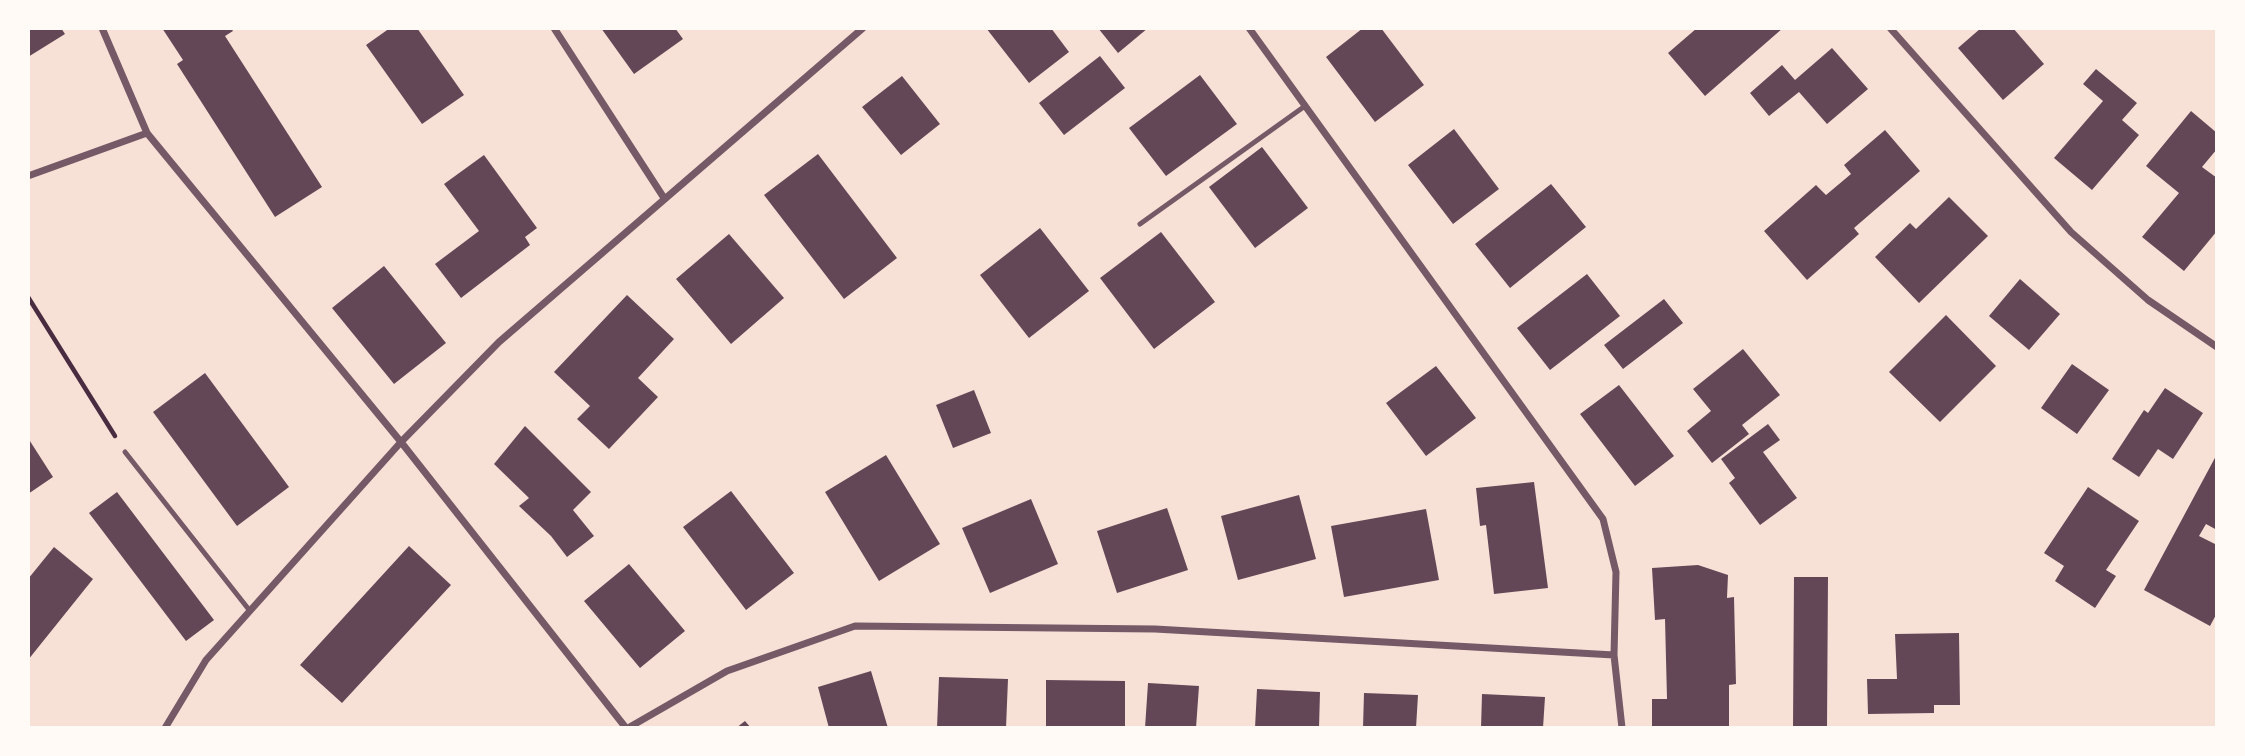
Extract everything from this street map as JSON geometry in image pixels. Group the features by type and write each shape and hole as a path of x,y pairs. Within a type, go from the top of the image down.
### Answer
{"street":[{"path":"102,28 147,134 401,442 627,728 727,671 855,626 1155,629 1614,654"},
{"path":"554,28 664,198"},
{"path":"165,728 206,660 401,442 499,342 863,28"},
{"path":"1248,28 1603,519 1616,572 1614,654 1622,728"},
{"path":"1890,28 2071,232 2148,300 2217,347"},
{"path":"28,176 147,134"}],"lane":[{"path":"1140,224 1305,106"},
{"path":"125,452 250,611"}],"path":[{"path":"28,297 125,452"}],"building":[{"path":"28,28 61,28 65,34 28,57"},
{"path":"162,28 231,28 233,31 225,36 322,187 275,217 177,64 183,60"},
{"path":"390,28 417,28 464,95 422,124 366,45"},
{"path":"601,28 675,28 683,39 634,74"},
{"path":"986,28 1051,28 1069,52 1029,83"},
{"path":"1098,28 1148,28 1118,53"},
{"path":"1363,28 1381,28 1424,85 1375,122 1326,57"},
{"path":"1697,28 1783,28 1705,96 1668,53"},
{"path":"1981,28 2013,28 2044,64 2003,100 1958,48"},
{"path":"1832,48 1868,89 1827,124 1799,92 1769,116 1750,93 1782,65 1795,80"},
{"path":"1100,56 1125,88 1064,135 1039,103"},
{"path":"2096,69 2137,103 2122,120 2139,135 2092,190 2054,158 2103,101 2083,84"},
{"path":"1200,75 1237,124 1166,176 1129,128"},
{"path":"902,76 940,124 901,155 862,107"},
{"path":"2191,111 2217,133 2217,149 2202,167 2217,178 2217,231 2184,271 2142,237 2179,193 2146,166"},
{"path":"1454,129 1499,189 1453,224 1408,165"},
{"path":"1885,130 1920,171 1854,228 1859,234 1807,280 1764,231 1816,185 1826,195 1851,174 1844,165"},
{"path":"1262,147 1308,208 1255,248 1209,187"},
{"path":"818,154 897,258 844,299 764,195"},
{"path":"484,155 537,228 525,237 530,245 461,298 435,264 479,231 444,184"},
{"path":"1551,184 1586,227 1510,288 1475,244"},
{"path":"1949,197 1988,236 1919,303 1875,257 1910,223 1916,229"},
{"path":"1040,228 1089,291 1029,338 980,275"},
{"path":"1161,232 1215,302 1154,349 1100,278"},
{"path":"729,234 784,298 731,344 676,279"},
{"path":"384,266 446,343 394,384 332,308"},
{"path":"1587,274 1620,316 1550,370 1517,328"},
{"path":"2020,279 2060,314 2029,350 1989,316"},
{"path":"627,295 674,339 638,378 658,397 609,449 577,419 590,406 554,372"},
{"path":"1664,299 1683,323 1623,369 1604,345"},
{"path":"1946,315 1996,366 1940,422 1889,372"},
{"path":"1743,349 1780,395 1742,425 1749,434 1712,463 1687,431 1711,411 1693,389"},
{"path":"2072,364 2109,390 2077,434 2041,408"},
{"path":"1436,366 1476,418 1426,456 1386,403"},
{"path":"205,373 289,487 237,526 153,412"},
{"path":"1619,385 1674,456 1635,486 1580,414"},
{"path":"2165,388 2203,413 2173,459 2158,449 2139,477 2112,459 2144,410 2148,413"},
{"path":"974,390 991,433 953,448 936,405"},
{"path":"1768,424 1780,440 1763,452 1797,498 1760,525 1729,483 1735,478 1721,459"},
{"path":"525,426 591,492 573,510 594,536 567,557 551,536 519,506 529,498 494,464"},
{"path":"28,438 53,477 28,494"},
{"path":"2217,454 2217,530 2206,524 2199,536 2217,545 2217,613 2210,626 2144,590"},
{"path":"886,455 940,544 879,581 825,492"},
{"path":"1534,482 1548,588 1494,594 1486,525 1480,526 1476,488"},
{"path":"2088,487 2139,521 2106,570 2116,576 2095,608 2055,581 2064,566 2044,553"},
{"path":"731,491 794,573 746,610 683,527"},
{"path":"117,492 214,620 186,641 89,513"},
{"path":"1299,495 1316,559 1238,580 1221,516"},
{"path":"1031,499 1058,564 990,593 962,528"},
{"path":"1167,508 1188,570 1117,593 1097,531"},
{"path":"1426,509 1439,580 1344,597 1331,526"},
{"path":"409,546 451,585 342,703 300,665"},
{"path":"54,547 93,579 28,660 28,579"},
{"path":"629,564 685,631 640,668 584,601"},
{"path":"1698,565 1728,575 1727,598 1734,597 1736,684 1729,685 1729,728 1652,728 1652,699 1667,699 1665,619 1655,620 1652,568"},
{"path":"1794,577 1828,577 1827,728 1793,728"},
{"path":"1959,633 1960,705 1934,705 1934,713 1868,714 1867,679 1897,679 1895,634"},
{"path":"871,671 888,728 829,728 818,687"},
{"path":"939,677 1008,679 1006,728 937,728"},
{"path":"1046,680 1125,681 1125,728 1046,728"},
{"path":"1148,683 1199,686 1196,728 1145,728"},
{"path":"1257,689 1320,692 1319,728 1255,728"},
{"path":"1364,693 1418,695 1416,728 1363,728"},
{"path":"1482,694 1545,697 1543,728 1481,728"},
{"path":"745,721 751,728 736,728"}]}
